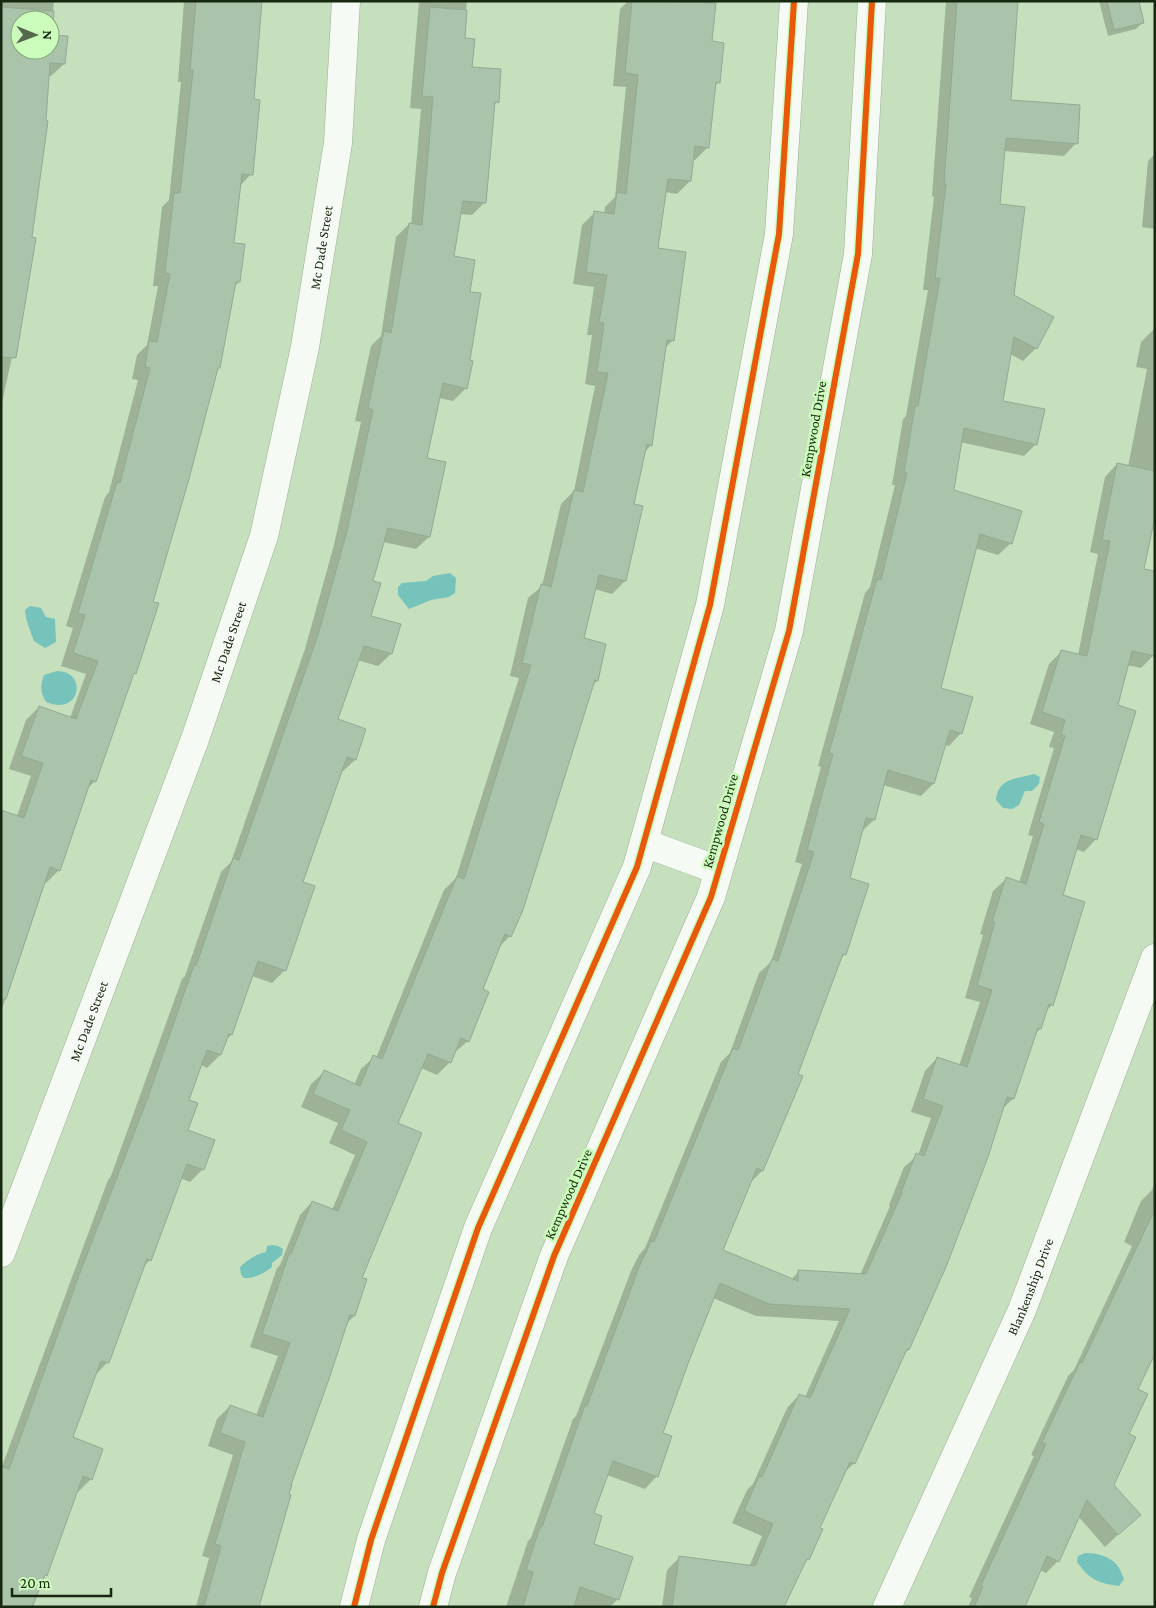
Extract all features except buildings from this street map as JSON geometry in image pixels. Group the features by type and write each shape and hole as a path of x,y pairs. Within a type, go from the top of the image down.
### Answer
{"main road":[{"name":"Mc Dade Street","path":"1,1253 194,739 264,536 305,347 338,144 346,1"},
{"path":"354,1607 371,1540 478,1228 637,867 710,605 779,234 794,1"},
{"name":"Kempwood Drive","path":"433,1607 442,1573 554,1256 711,897 789,630 858,254 872,1"},
{"path":"644,843 718,870"},
{"name":"Blankenship Drive","path":"887,1607 1022,1310 1155,958"}],"water":[{"path":"450,573 456,578 455,593 449,597 431,600 409,609 398,595 398,587 402,583 426,581 433,576"},
{"path":"30,606 41,608 46,617 55,619 56,642 45,648 34,641 30,630 25,610"},
{"path":"57,671 67,673 73,678 76,685 73,699 58,705 46,702 41,689 44,675"},
{"path":"1034,774 1040,777 1039,784 1032,791 1025,791 1019,805 1012,809 1003,808 996,800 997,793 1004,783"},
{"path":"272,1245 283,1249 282,1255 272,1263 272,1267 259,1275 244,1278 241,1275 240,1267 252,1258 266,1252 267,1246"},
{"path":"1085,1553 1102,1556 1116,1564 1124,1579 1119,1586 1105,1584 1090,1577 1077,1562 1078,1556"}],"cycle path":[{"path":"354,1607 371,1540 478,1228 637,867 710,605 779,234 794,1"},
{"path":"433,1607 442,1573 554,1256 711,897 789,631 858,254 872,1"}]}
